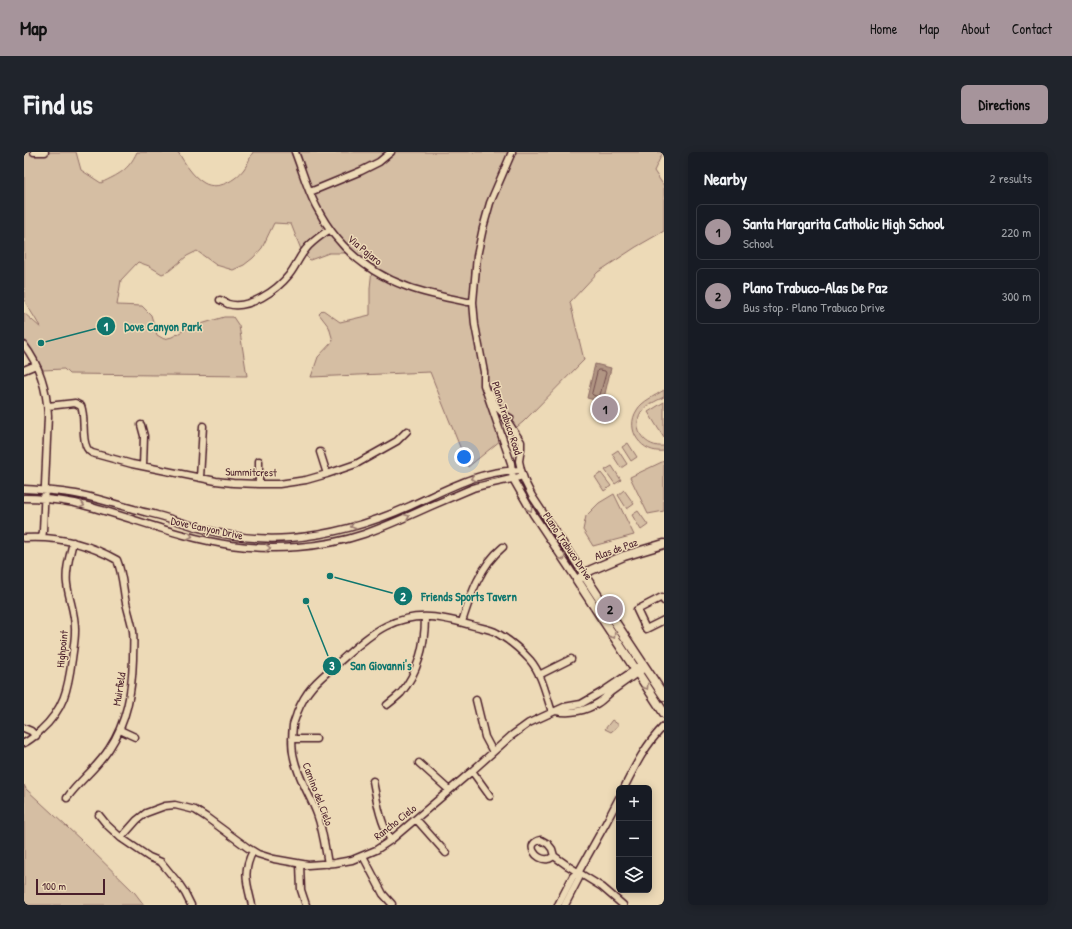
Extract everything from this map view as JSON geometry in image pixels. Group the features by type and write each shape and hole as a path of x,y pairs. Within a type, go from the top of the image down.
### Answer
{"main road":[{"name":"Alas de Paz","path":"577,580 590,570 624,556 664,544"},
{"name":"Plano Trabuco Drive","path":"584,574 664,696"},
{"name":"Plano Trabuco Drive","path":"577,580 664,713"}],"street":[{"path":"34,152 45,152"},
{"name":"Via Pajaro","path":"295,152 315,204 341,244 354,257 384,277 409,288 473,302"},
{"path":"310,192 361,171 378,162 390,152"},
{"name":"Plano Trabuco Road","path":"512,152 490,204 483,228 477,256 473,302 475,325 484,372 495,404 506,417 520,442 521,448 519,462 522,473"},
{"path":"220,300 229,304 237,305 252,302 269,294 290,274 306,249 330,229"},
{"path":"24,345 32,355 44,385 48,406 42,538"},
{"path":"24,370 36,365"},
{"name":"Plano Trabuco Road","path":"484,372 484,385 507,451 511,470"},
{"name":"Summitcrest","path":"48,406 75,403 81,406 83,412 85,442 87,449 92,453 132,464 233,483 279,484 306,480 327,474 356,464 375,454 397,441 407,431"},
{"path":"141,425 144,436 143,466"},
{"path":"200,478 203,426"},
{"path":"320,452 327,474"},
{"path":"259,461 259,484"},
{"name":"Dove Canyon Drive","path":"24,489 45,490 80,495 157,514 204,529 237,536 267,539 324,534 378,518 485,474 511,470 522,473"},
{"name":"Plano Trabuco Drive","path":"511,470 513,479 533,514 577,580"},
{"name":"Dove Canyon Drive","path":"24,498 44,498 74,503 195,538 229,545 292,548 330,542 362,534 474,488 513,479 522,473"},
{"name":"Plano Trabuco Drive","path":"522,473 532,496 584,574"},
{"path":"134,520 138,510"},
{"path":"24,538 42,538 73,542"},
{"name":"Muirfield","path":"67,798 78,784 101,761 120,730 130,692 133,646 133,632 120,566 117,560 96,550 73,542"},
{"name":"Highpoint","path":"24,743 36,736 45,727 58,710 64,699 68,686 75,632 74,614 67,583 68,563 73,542"},
{"path":"462,622 475,585 490,559 503,547"},
{"path":"664,601 662,597 637,610 646,629 664,620"},
{"path":"387,705 401,693 416,668 422,651 425,632 425,617"},
{"name":"Camino del Cielo","path":"328,864 324,836 317,814 298,772 293,757 292,739 294,723 301,704 308,691 321,677 370,635 400,620 425,617 443,618 462,622 496,632 510,641 529,659 539,675 554,712"},
{"path":"539,675 571,659"},
{"name":"Rancho Cielo","path":"582,707 594,697 644,666"},
{"name":"Rancho Cielo","path":"121,838 137,820 146,814 165,806 175,805 195,810 248,848 274,859 308,865 328,864 352,860 376,850 391,840 528,723 564,707 582,707 597,703 636,671"},
{"path":"594,697 597,703"},
{"path":"476,700 485,737 493,752"},
{"path":"626,785 645,749 664,726"},
{"path":"24,728 31,731 36,736"},
{"path":"120,730 135,737"},
{"path":"292,739 316,739"},
{"path":"419,763 449,790"},
{"path":"472,771 490,796"},
{"path":"373,781 381,818 391,840"},
{"path":"559,905 573,876 578,873 616,804"},
{"path":"99,816 107,826 121,838 149,857 161,862 179,884 191,905"},
{"path":"416,819 446,853"},
{"path":"252,905 246,875 248,861 253,851"},
{"path":"363,856 383,894 392,904"},
{"path":"554,856 578,873 602,887 623,905"},
{"path":"300,864 301,890 306,905"},
{"path":"565,905 579,878 578,873"}],"shaded area":[{"path":"24,152 76,152 81,170 101,183 126,168 137,152 178,152 196,177 204,183 215,186 232,180 241,173 253,152 663,152 654,171 664,186 664,231 598,272 570,302 584,360 523,422 468,467 430,372 311,377 318,357 333,341 329,327 319,314 323,310 340,322 370,315 372,269 348,253 329,253 310,260 302,252 291,224 274,223 262,248 244,265 233,270 216,265 197,251 187,256 169,271 162,274 149,266 138,262 121,280 117,305 142,306 151,315 157,335 164,339 172,337 188,328 224,317 233,317 239,326 247,376 69,374 64,369 43,370 24,340 24,313 41,328 24,300"},
{"path":"664,390 664,397 646,408 638,419 639,431 642,437 651,444 664,446 664,451 656,451 642,445 634,433 633,425 634,418 639,407"},
{"path":"664,402 664,438 648,412"},
{"path":"628,443 637,457 631,461 622,447"},
{"path":"618,450 627,464 621,468 612,454"},
{"path":"664,461 664,511 648,514 630,477"},
{"path":"612,466 621,480 615,484 605,470"},
{"path":"601,473 611,486 604,491 595,477"},
{"path":"624,490 634,504 627,509 618,495"},
{"path":"614,494 634,535 593,546 583,530 586,516 599,503"},
{"path":"638,511 648,525 641,530 632,515"},
{"path":"612,720 619,725 611,732 605,729"},
{"path":"24,785 26,789 135,893 144,905 24,905"}],"water":[{"path":"595,364 611,368 604,398 607,399 606,403 587,398"}],"place":[{"name":"Dove Canyon Park","path":"41,343"},
{"name":"Santa Margarita Catholic High School","path":"605,409"},
{"name":"Friends Sports Tavern","path":"330,576"},
{"name":"San Giovanni's","path":"306,601"},
{"name":"Plano Trabuco-Alas De Paz","path":"610,609"}]}
